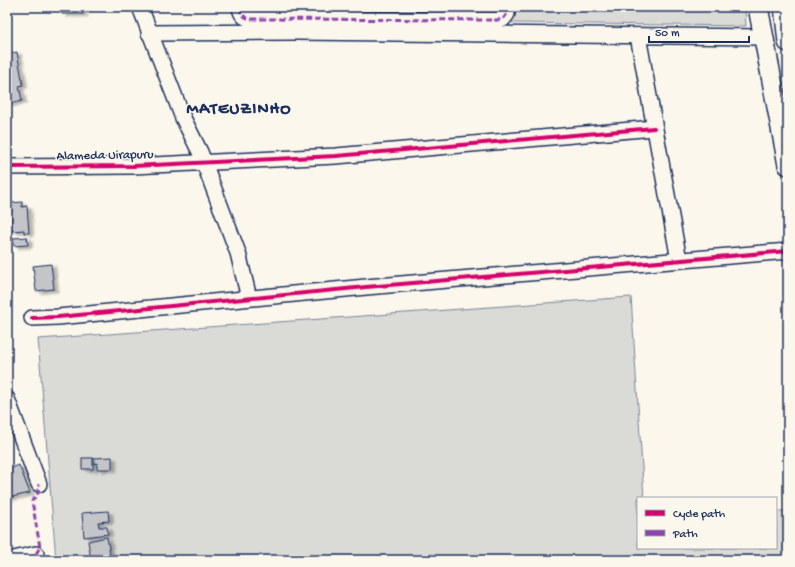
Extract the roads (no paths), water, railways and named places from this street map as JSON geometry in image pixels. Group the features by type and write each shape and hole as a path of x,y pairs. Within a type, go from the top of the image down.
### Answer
{"main road":[{"path":"758,7 788,165"},
{"path":"784,7 788,42"}],"street":[{"path":"140,7 183,118 200,152 238,253 249,298"},
{"path":"240,7 243,15 246,18 252,19 498,20 503,19 507,14 507,7"},
{"path":"149,33 296,32 763,37"},
{"path":"638,36 679,260"},
{"name":"Alameda Uirapuru","path":"7,167 132,166 336,156 654,128"},
{"path":"32,318 58,317 249,298 788,251"},
{"path":"7,399 40,484"},
{"path":"9,560 36,554"}],"district":[{"name":"MATEUZINHO","path":"239,110"}]}
